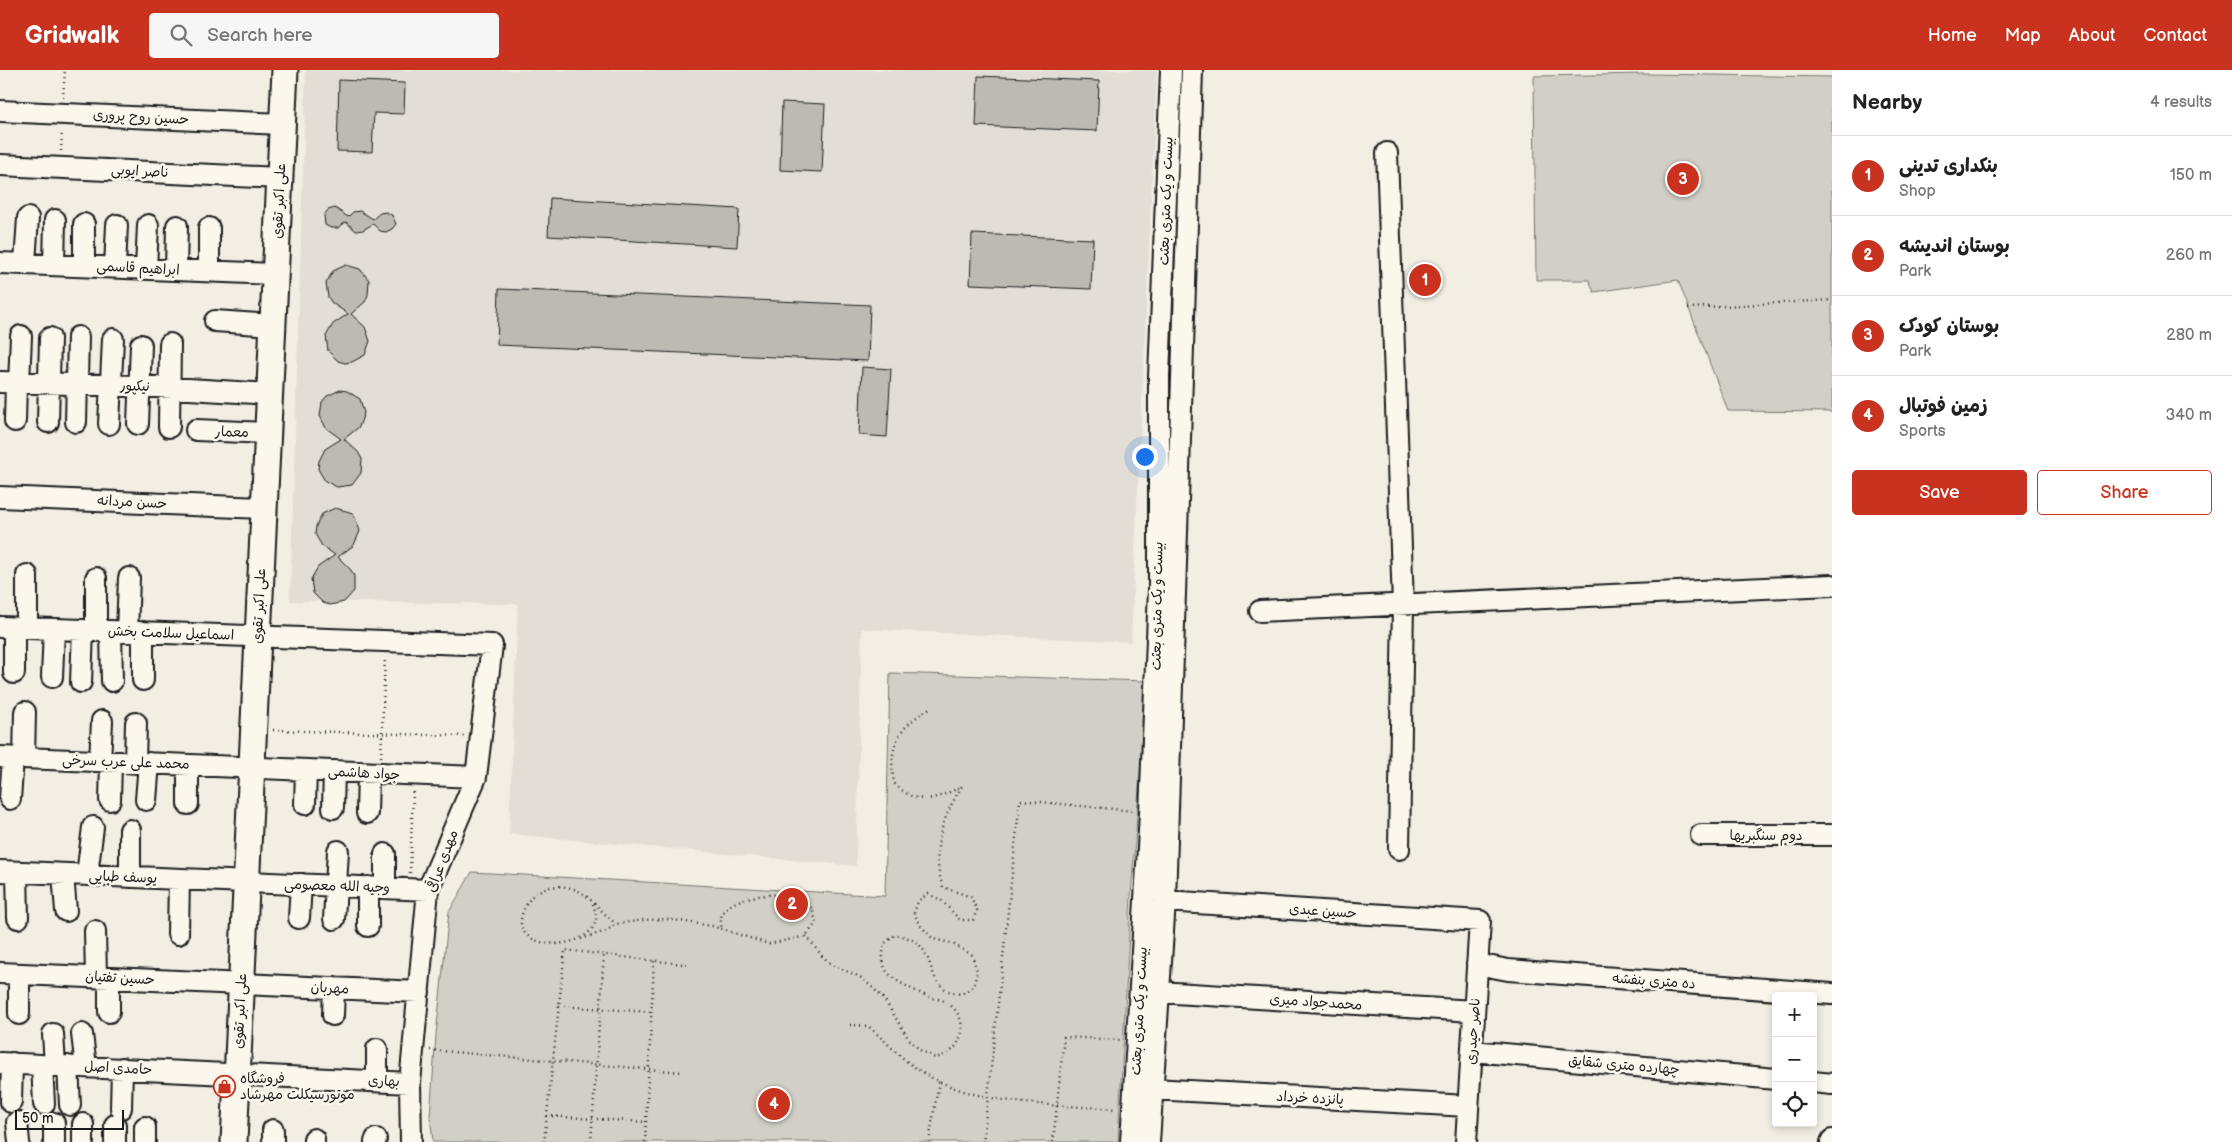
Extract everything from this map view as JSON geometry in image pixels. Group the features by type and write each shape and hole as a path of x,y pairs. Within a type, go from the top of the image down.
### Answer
{"main road":[{"name":"علی اکبر تقوی","path":"234,1142 285,70"}],"street":[{"name":"بیست و یک متری بعثت","path":"1131,1142 1150,813 1159,589 1159,377 1172,70"},
{"name":"بیست و یک متری بعثت","path":"1149,1142 1165,901 1192,70"},
{"name":"حسین روح پروری","path":"0,111 282,124"},
{"path":"1387,153 1403,605 1399,849"},
{"name":"ناصر ایوبی","path":"0,165 280,178"},
{"path":"25,263 28,218"},
{"path":"54,264 55,220"},
{"path":"84,224 84,266"},
{"path":"115,267 117,225"},
{"path":"146,268 148,225"},
{"path":"176,270 177,226"},
{"path":"209,228 209,271"},
{"name":"ابراهیم قاسمی","path":"0,263 276,274"},
{"path":"215,321 272,325"},
{"path":"15,421 12,383 21,336"},
{"path":"48,422 50,338"},
{"path":"76,422 78,338"},
{"path":"109,424 112,339"},
{"path":"169,427 170,344"},
{"path":"138,424 141,345"},
{"name":"نیکپور","path":"12,383 140,386 269,394"},
{"name":"معمار","path":"196,430 267,433"},
{"name":"حسن مردانه","path":"0,496 264,508"},
{"path":"14,673 14,628 27,575"},
{"path":"96,578 112,631 142,680"},
{"path":"81,682 112,631 129,578"},
{"path":"1260,611 1832,585"},
{"name":"اسماعیل سلامت بخش","path":"14,628 492,645"},
{"path":"52,677 54,629"},
{"path":"112,631 112,681"},
{"name":"مهدی عراقی","path":"411,1142 410,1083 419,992 418,889 476,777 492,645"},
{"path":"10,799 12,757 25,712"},
{"path":"102,721 110,800"},
{"path":"136,723 146,800"},
{"name":"محمد علی عرب سرخی","path":"12,757 252,768"},
{"path":"188,765 188,804"},
{"name":"جواد هاشمی","path":"252,768 476,777"},
{"path":"305,804 306,770"},
{"path":"333,808 334,771"},
{"path":"367,813 375,773"},
{"path":"87,875 93,827"},
{"path":"130,830 130,877"},
{"name":"دوم سنگبریها","path":"1701,835 1832,835"},
{"path":"334,919 338,851"},
{"path":"368,926 385,854"},
{"path":"9,872 18,918"},
{"name":"یوسف طبایی","path":"9,872 246,882"},
{"path":"63,874 66,911"},
{"path":"178,934 179,879"},
{"name":"وجیه الله معصومی","path":"246,882 418,889"},
{"path":"299,918 301,884"},
{"name":"حسین عبدی","path":"1165,901 1480,921"},
{"name":"ناصر حیدری","path":"1466,1142 1480,921"},
{"path":"95,930 109,1012"},
{"name":"ده متری بنفشه","path":"1477,964 1508,970 1832,994"},
{"path":"9,973 18,1014"},
{"name":"حسین تفتیان","path":"9,973 241,984"},
{"name":"مهربان","path":"241,984 419,992"},
{"path":"333,1015 334,988"},
{"name":"محمدجواد میری","path":"1158,992 1474,1011"},
{"path":"53,1034 63,1066 70,1105"},
{"path":"44,1104 82,1034"},
{"path":"377,1049 377,1081"},
{"name":"چهارده متری شقایق","path":"1472,1051 1772,1079"},
{"path":"6,1063 11,1102"},
{"name":"حامدی اصل","path":"6,1063 237,1074"},
{"path":"117,1125 122,1068"},
{"name":"بهاری","path":"237,1074 410,1083"},
{"path":"1817,1082 1832,1084"},
{"name":"پانزده خرداد","path":"1152,1089 1468,1106"}],"path":[{"path":"60,167 65,70"},
{"path":"1688,308 1832,300"},
{"path":"375,773 382,733 385,641"},
{"path":"806,936 832,965 860,978 884,998 908,1038 920,1050 935,1058 949,1054 957,1045 963,1032 960,1018 955,1010 946,1001 917,992 900,982 887,972 883,960 884,944 895,935 906,936 919,944 928,956 938,984 948,993 962,994 974,986 978,971 972,955 951,943 933,938 921,926 914,913 918,901 928,894 941,900 960,920 973,920 977,910 971,897 943,887 939,874 938,838 962,786 935,799 916,799 904,793 894,783 892,758 893,748 898,737 912,719 930,708"},
{"path":"253,730 481,736"},
{"path":"413,775 418,889"},
{"path":"983,1142 1020,800 1150,813"},
{"path":"616,924 584,894 568,887 553,886 540,890 529,899 522,911 521,926 526,934 537,941 565,944 606,932 616,924 667,919 722,929 769,944 806,936 816,923 811,908 798,899 782,896 746,898 722,913 722,929"},
{"path":"581,939 592,930 596,918 593,904"},
{"path":"544,1142 565,950 691,965"},
{"path":"591,1142 604,954"},
{"path":"645,1142 654,961"},
{"path":"558,1006 651,1012"},
{"path":"850,1025 868,1026 897,1054 921,1072 953,1088 988,1098 1120,1110"},
{"path":"1053,1142 1064,1038 1124,1040"},
{"path":"414,1048 682,1072"},
{"path":"929,1142 939,1080"},
{"path":"547,1116 646,1122"}],"shaded area":[{"path":"306,70 1157,70 1131,642 862,629 856,866 509,834 518,604 290,601"},
{"path":"1648,74 1832,77 1832,412 1728,411 1678,280 1594,292 1589,280 1536,280 1534,76"},
{"path":"890,673 1147,681 1131,896 1118,1142 433,1142 430,1116 436,1035 449,912 472,872 885,896"}],"building":[{"path":"978,76 1099,81 1097,131 976,126"},
{"path":"339,80 405,83 404,114 374,113 372,152 337,151"},
{"path":"782,102 825,104 822,172 780,170"},
{"path":"550,198 739,209 737,247 548,236"},
{"path":"335,208 348,217 353,212 360,211 373,219 380,213 386,212 392,215 396,224 386,232 380,231 373,224 363,230 356,231 346,222 338,228 331,228 325,225 324,215 328,210"},
{"path":"972,234 1093,239 1091,289 970,284"},
{"path":"346,265 360,269 369,280 368,295 365,302 351,314 365,327 370,341 365,355 352,362 345,363 338,361 328,351 326,336 333,324 348,314 332,303 328,297 326,283 333,271"},
{"path":"499,289 870,305 868,361 497,345"},
{"path":"862,367 891,369 887,437 859,435"},
{"path":"340,390 347,391 360,399 364,413 359,427 344,439 358,452 362,459 361,473 352,485 337,487 325,481 318,469 319,461 325,449 341,439 326,428 320,416 322,402 327,396"},
{"path":"335,508 350,512 355,517 360,531 354,545 338,557 351,570 354,576 354,591 344,602 330,605 323,603 313,593 311,579 318,567 335,555 322,546 315,534 316,526 322,514"}],"place":[{"name":"بوستان کودک","path":"1683,179"},
{"name":"بنکداری تدینی","path":"1425,280"},
{"name":"بوستان اندیشه","path":"792,904"},
{"name":"فروشگاه موتورسیکلت مهرشاد","path":"224,1086"},
{"name":"زمین فوتبال","path":"774,1104"}]}
